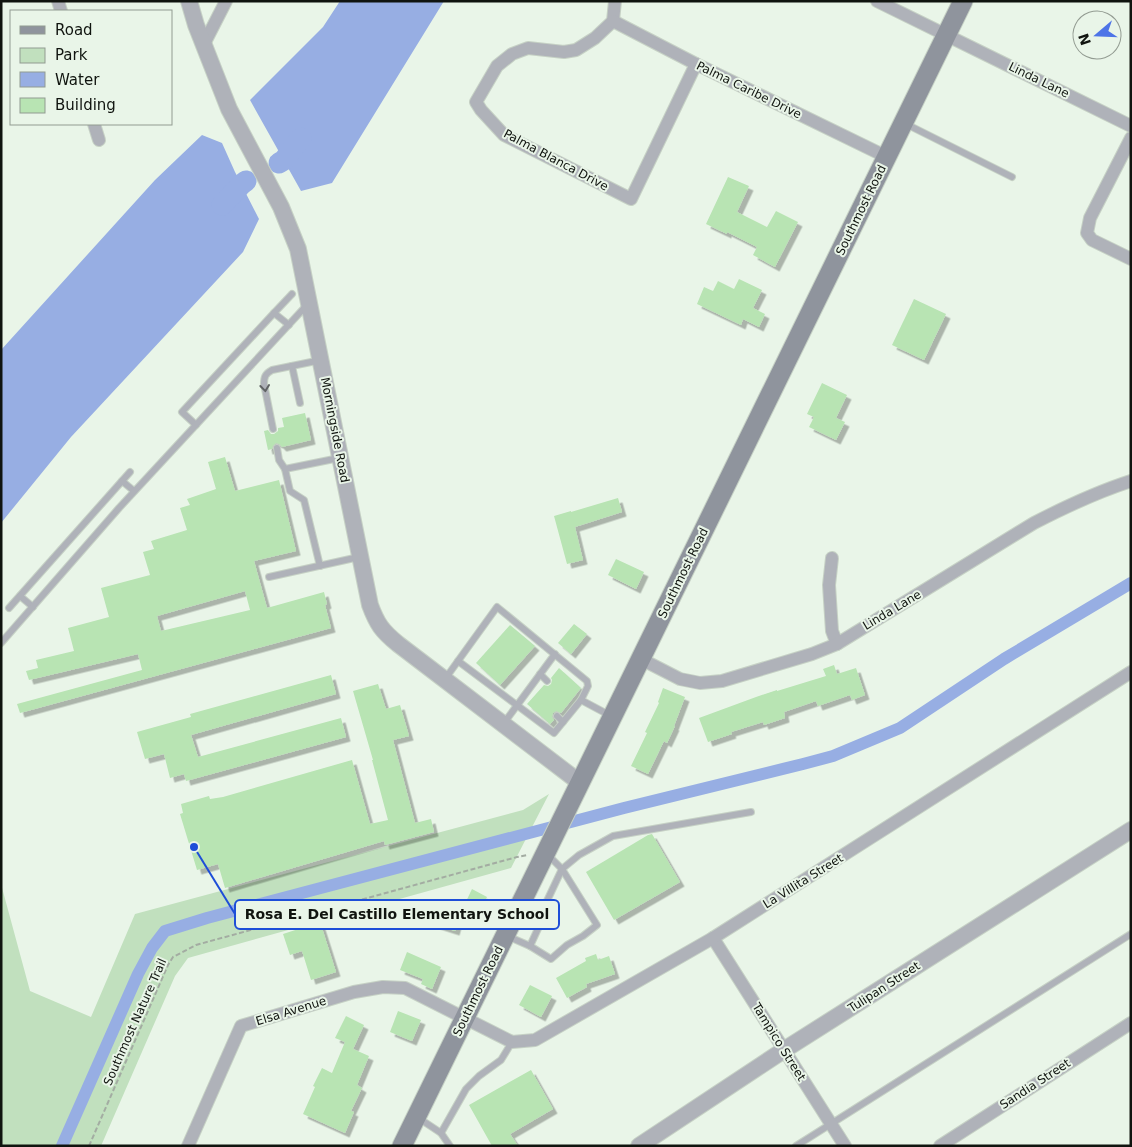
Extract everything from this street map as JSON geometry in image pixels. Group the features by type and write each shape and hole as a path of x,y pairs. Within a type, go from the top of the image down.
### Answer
{"main road":[{"name":"Southmost Road","path":"402,1146 963,1"}],"street":[{"name":"Morningside Road","path":"189,1 196,25 229,109 281,207 298,249 370,605 376,621 385,634 503,724 576,789"},
{"path":"204,44 226,1"},
{"path":"612,21 615,1"},
{"path":"877,1 946,35"},
{"name":"Palma Caribe Drive","path":"612,21 887,157"},
{"name":"Palma Blanca Drive","path":"612,21 595,38 576,50 564,52 528,48 512,54 497,66 476,102 481,110 504,136 631,199 696,64"},
{"name":"Linda Lane","path":"946,35 1131,126"},
{"path":"94,125 99,140"},
{"path":"1131,138 1090,218 1087,233 1092,240 1131,259"},
{"name":"Linda Lane","path":"641,659 680,678 700,683 722,681 812,654 838,644 1034,524 1084,499 1131,481"},
{"path":"832,558 829,585 832,631 838,644"},
{"name":"La Villita Street","path":"512,1042 535,1040 713,938 1131,672"},
{"name":"Tulipan Street","path":"639,1146 784,1050 1131,830"},
{"name":"Tampico Street","path":"713,938 845,1146"},
{"name":"Elsa Avenue","path":"193,1144 241,1026 354,992 383,987 405,988 465,1017"},
{"path":"465,1017 512,1042"},
{"name":"Sandia Street","path":"940,1146 1131,1023"}],"lane":[{"path":"903,123 1012,177"},
{"path":"196,425 182,412 292,294"},
{"path":"1,643 134,491 310,302"},
{"path":"274,313 289,325"},
{"path":"273,429 264,377 272,370 321,360"},
{"path":"292,366 300,403"},
{"path":"277,448 279,460 286,469 290,491 304,500 320,566"},
{"path":"286,469 341,458"},
{"path":"9,608 130,472"},
{"path":"122,481 134,491"},
{"path":"269,577 361,557"},
{"path":"20,596 33,607"},
{"path":"444,680 497,607 587,681 588,686 581,700 573,704 564,722 554,734 458,661"},
{"path":"503,724 554,654"},
{"path":"540,674 547,681"},
{"path":"528,690 534,696"},
{"path":"581,700 612,717"},
{"path":"558,716 564,722"},
{"path":"530,946 546,911 546,903 562,869 579,856 613,836 751,812"},
{"path":"506,935 530,946 551,959 567,945 597,925 562,869 545,853"},
{"path":"518,908 542,920"},
{"path":"796,1146 1131,934"},
{"path":"441,1134 466,1089 479,1076 501,1060 512,1042"},
{"path":"416,1117 441,1134 450,1146"}],"path":[{"name":"Southmost Nature Trail","path":"89,1146 173,957 196,945 517,857 545,853"}],"green space":[{"path":"549,794 511,868 188,958 175,976 101,1146 1,1146 1,884 30,991 91,1017 135,914 523,810"}],"water":[{"path":"340,1 444,1 332,183 301,191 250,100 323,27"},
{"path":"202,135 222,143 259,219 243,252 71,437 1,523 1,350 155,180"}],"building":[{"path":"728,177 749,186 737,212 767,227 776,211 798,222 775,267 753,255 757,247 706,224"},
{"path":"739,279 762,290 753,308 765,314 759,327 743,319 741,325 697,304 704,287 713,291 718,281 734,289"},
{"path":"914,299 946,314 924,360 892,345"},
{"path":"822,383 847,395 836,418 845,422 836,440 809,427 814,417 807,414"},
{"path":"305,413 311,440 282,447 276,443 272,449 268,450 264,431 268,430 271,434 274,434 278,431 278,428 284,427 282,418"},
{"path":"225,457 235,491 279,480 296,551 254,561 267,608 324,592 331,628 20,713 17,704 142,670 138,654 29,680 26,671 38,668 36,660 74,651 68,628 109,617 101,588 150,575 143,552 154,549 151,541 187,530 180,508 190,505 187,499 216,489 208,462","holes":["245,591 250,610 161,631 157,616"]},
{"path":"618,498 622,512 575,527 583,560 567,564 554,516"},
{"path":"616,559 644,572 636,589 608,575"},
{"path":"574,624 587,634 571,654 558,643"},
{"path":"510,625 535,646 500,685 476,663"},
{"path":"834,665 837,674 856,668 865,695 852,700 850,695 818,706 816,701 784,712 785,718 764,725 763,722 731,732 732,734 708,742 699,718 777,690 826,676 823,669"},
{"path":"559,668 581,688 561,713 556,711 553,713 552,717 554,720 550,724 527,704 544,685 548,686 551,684 551,678"},
{"path":"331,675 336,694 191,735 198,757 341,718 346,737 186,781 184,774 170,778 164,754 145,759 137,732 191,717 190,714"},
{"path":"378,684 386,709 400,705 409,736 393,740 415,823 431,819 434,832 385,845 384,841 225,888 218,864 197,870 180,814 183,813 181,804 209,796 210,799 223,797 352,760 370,824 388,820 353,691"},
{"path":"663,688 685,697 667,743 664,741 648,774 631,766 647,733 645,732 659,703"},
{"path":"652,834 680,882 614,920 586,872"},
{"path":"472,889 487,897 475,920 461,912"},
{"path":"439,912 459,917 455,931 436,925"},
{"path":"320,922 336,972 311,980 302,951 290,955 283,934"},
{"path":"407,952 441,967 432,989 421,984 423,979 400,970"},
{"path":"596,954 598,960 609,956 615,974 586,984 587,987 567,998 556,978 586,961 585,958"},
{"path":"530,985 552,996 541,1017 519,1005"},
{"path":"398,1011 421,1020 412,1041 390,1032"},
{"path":"346,1016 364,1025 353,1049 369,1056 357,1085 362,1088 351,1111 354,1112 345,1133 303,1114 322,1068 332,1073 345,1042 335,1038"},
{"path":"531,1070 553,1109 510,1134 518,1146 492,1146 469,1105"}],"waterway":[{"path":"279,163 284,160 301,138"},
{"path":"222,205 246,181"},
{"path":"62,1146 138,974 152,948 165,931 207,918 624,808 833,756 900,728 1004,659 1131,583"}],"place":[{"name":"Rosa E. Del Castillo Elementary School","path":"194,847"}]}
